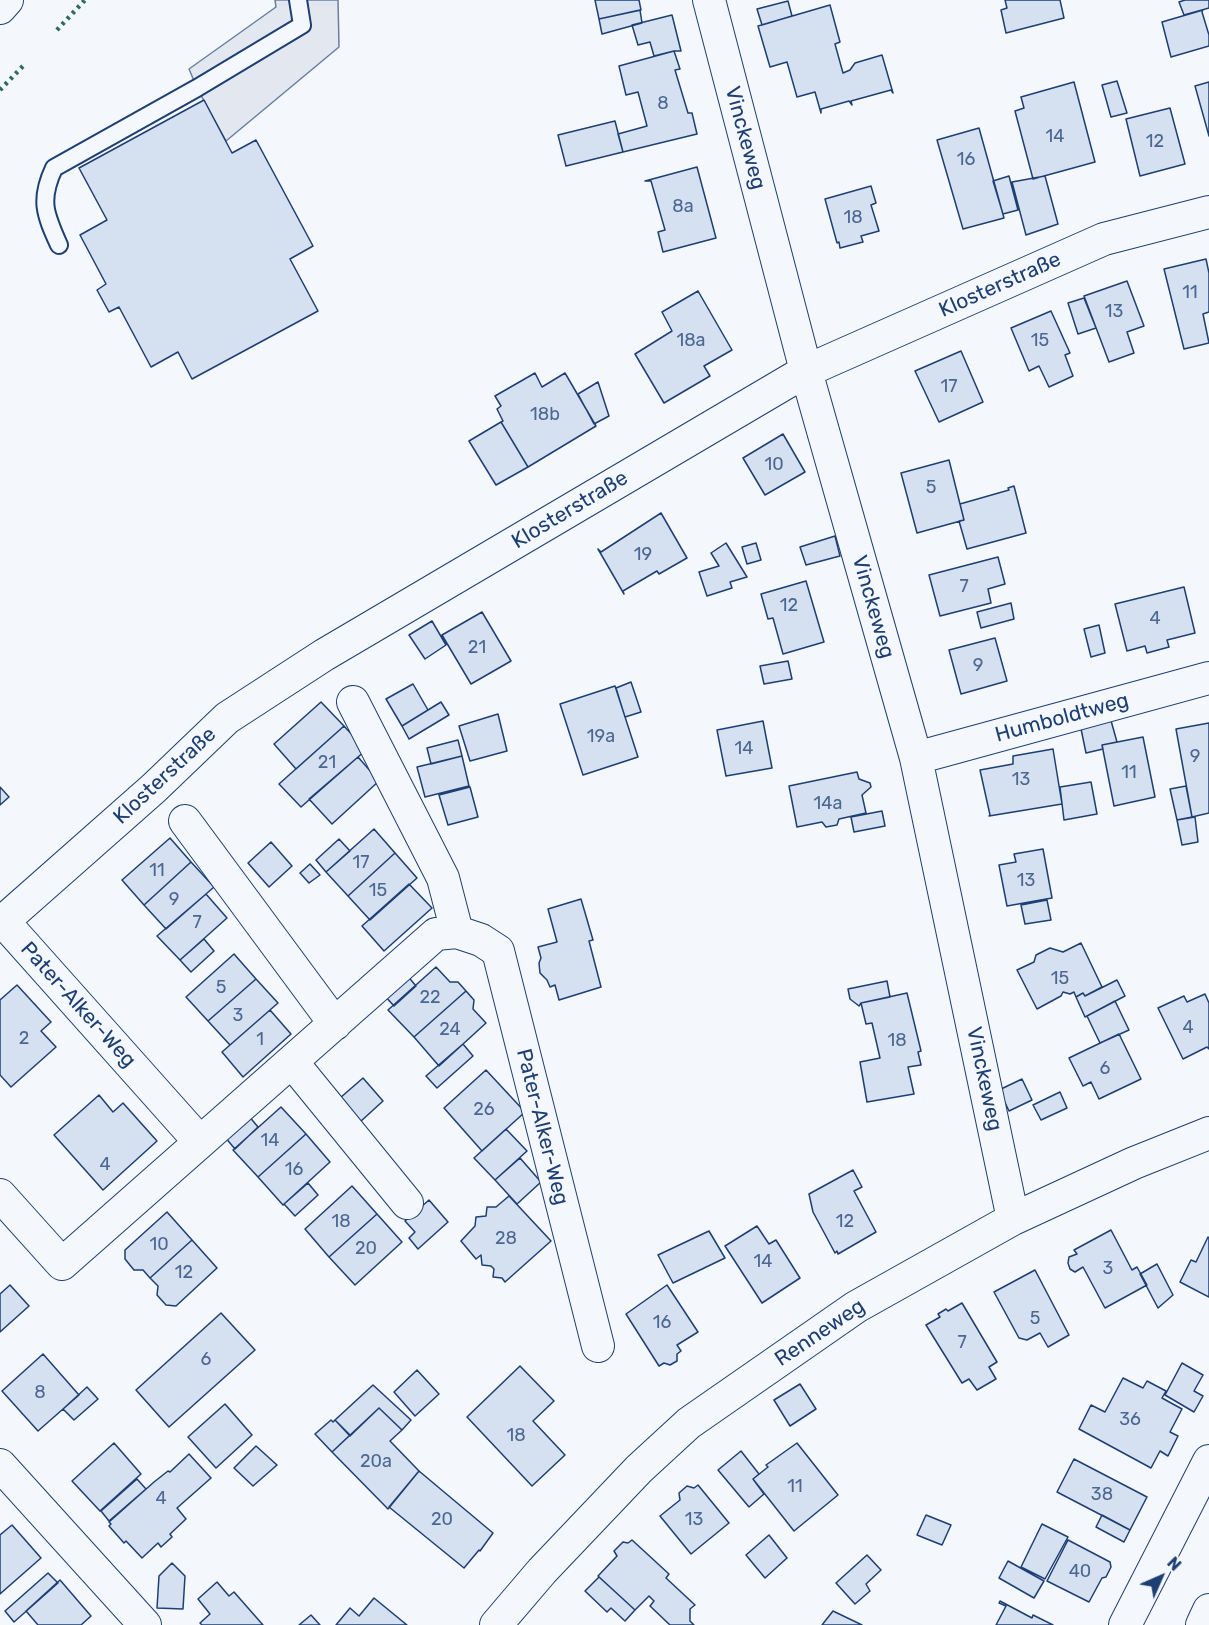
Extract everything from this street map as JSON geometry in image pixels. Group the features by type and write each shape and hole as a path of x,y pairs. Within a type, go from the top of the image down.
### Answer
{"street":[{"path":"0,8 7,0"},
{"name":"Vinckeweg","path":"710,0 806,371 916,758 1013,1219"},
{"name":"Klosterstraße","path":"2,923 154,788 227,718 324,655 806,371 1104,238 1209,212"},
{"name":"Humboldtweg","path":"916,758 1209,678"},
{"path":"0,1195 63,1264 436,934 458,932 443,878 353,702"},
{"path":"184,821 335,1024"},
{"name":"Pater-Alker-Weg","path":"2,923 200,1142"},
{"name":"Pater-Alker-Weg","path":"458,932 481,940 498,951 598,1346"},
{"path":"292,1062 407,1203"},
{"name":"Renneweg","path":"496,1625 542,1571 639,1469 688,1423 856,1307 1013,1219 1209,1133"},
{"path":"1125,1625 1209,1461"},
{"path":"0,1465 145,1625"},
{"path":"1202,1625 1209,1610"}],"lane":[{"path":"59,245 46,216 46,185 54,168 197,88 302,25 298,0"}],"shaded area":[{"path":"275,0 338,0 339,47 226,141 189,69 276,7"}],"building":[{"path":"595,0 639,0 641,10 599,19"},
{"path":"1005,0 1060,0 1064,18 1006,33 1001,10 1007,8"},
{"path":"1209,0 1209,8 1184,15 1179,2"},
{"path":"788,1 792,16 762,25 757,9"},
{"path":"830,5 840,42 835,44 843,73 850,70 855,63 882,55 893,93 891,90 851,101 852,105 849,101 821,109 821,113 815,92 797,97 787,62 770,67 758,26"},
{"path":"640,10 642,23 602,34 599,19"},
{"path":"1203,10 1209,35 1209,46 1171,57 1162,22"},
{"path":"672,15 681,51 654,56 650,42 638,45 632,25"},
{"path":"674,51 680,69 675,70 688,113 692,113 697,134 623,152 618,134 647,126 638,92 626,95 619,66"},
{"path":"1117,81 1127,113 1111,117 1102,85"},
{"path":"1074,82 1095,162 1033,179 1015,111 1024,108 1021,97"},
{"path":"1209,82 1209,136 1195,86"},
{"path":"204,100 232,153 256,140 313,246 290,259 318,311 192,379 178,352 151,367 119,307 109,312 97,290 106,284 80,235 107,220 79,168"},
{"path":"1170,108 1185,164 1140,176 1126,119"},
{"path":"615,121 623,152 566,166 558,135"},
{"path":"979,128 1004,218 963,229 937,140"},
{"path":"697,167 716,238 663,252 658,232 665,230 651,181 645,181"},
{"path":"1009,176 1018,210 1003,214 993,181"},
{"path":"1045,176 1058,224 1026,235 1012,182"},
{"path":"871,186 876,203 871,205 879,231 861,236 863,242 840,248 825,199"},
{"path":"1206,259 1209,273 1209,312 1203,314 1209,343 1184,349 1164,269"},
{"path":"1127,281 1144,326 1127,332 1134,353 1109,362 1084,296"},
{"path":"698,291 732,350 704,366 710,376 664,403 635,354 672,331 662,312"},
{"path":"1084,298 1096,328 1078,334 1068,303"},
{"path":"1051,311 1070,353 1065,355 1073,376 1049,387 1039,366 1029,371 1011,328"},
{"path":"961,351 983,402 939,422 915,371"},
{"path":"535,373 542,387 565,373 596,426 528,467 501,422 503,421 497,409 501,406 495,396"},
{"path":"598,382 609,416 594,424 578,394"},
{"path":"501,422 528,467 496,485 469,441"},
{"path":"783,434 805,472 765,495 743,458"},
{"path":"949,460 964,520 917,533 901,473"},
{"path":"1014,486 1026,533 967,549 959,521 964,520 960,504 1009,490 1008,488"},
{"path":"661,513 687,558 659,574 657,571 623,591 624,594 598,549 601,552"},
{"path":"835,536 840,556 806,565 800,547"},
{"path":"726,543 747,577 730,582 732,588 707,596 699,572 719,566 711,553"},
{"path":"756,543 761,560 747,564 742,547"},
{"path":"998,557 1005,584 988,589 991,603 940,616 929,575"},
{"path":"806,581 824,642 783,654 773,618 768,619 761,594"},
{"path":"1184,587 1195,633 1167,640 1169,647 1147,653 1145,646 1127,651 1115,604"},
{"path":"1011,603 1014,619 981,628 977,612"},
{"path":"482,612 511,661 471,684 442,635"},
{"path":"432,621 446,645 425,659 409,635"},
{"path":"1099,625 1105,653 1091,657 1084,629"},
{"path":"995,638 1007,681 961,694 949,650"},
{"path":"788,661 792,679 764,684 760,666"},
{"path":"631,682 641,712 625,717 616,688"},
{"path":"413,684 428,710 402,726 386,699"},
{"path":"615,686 638,757 583,775 560,704"},
{"path":"321,702 344,726 296,769 274,744"},
{"path":"441,702 449,715 409,739 402,726"},
{"path":"498,714 507,751 470,761 459,726"},
{"path":"1110,717 1117,742 1102,745 1103,749 1086,753 1080,724"},
{"path":"763,721 772,768 726,776 717,730"},
{"path":"1209,723 1209,813 1192,817 1176,729"},
{"path":"344,726 366,750 301,807 279,784"},
{"path":"1143,737 1155,797 1114,806 1102,745"},
{"path":"458,740 462,756 431,764 427,748"},
{"path":"1053,749 1062,804 989,816 980,770 1013,764 1013,756"},
{"path":"462,756 469,786 425,797 417,767"},
{"path":"358,757 379,781 332,824 309,799"},
{"path":"857,772 859,779 870,783 871,787 862,795 866,813 839,819 837,825 826,827 822,822 797,827 789,786"},
{"path":"1091,782 1097,814 1064,820 1060,787"},
{"path":"1186,786 1192,817 1177,820 1170,789"},
{"path":"0,787 9,797 0,805"},
{"path":"470,787 478,817 448,825 439,795"},
{"path":"882,811 885,826 854,832 851,817"},
{"path":"1195,817 1198,842 1182,845 1177,820"},
{"path":"374,829 395,853 348,896 326,872"},
{"path":"170,838 191,862 144,905 122,880"},
{"path":"339,839 350,851 326,872 316,860"},
{"path":"271,842 292,866 269,887 248,863"},
{"path":"1043,849 1052,898 1007,906 999,865 1016,862 1014,854"},
{"path":"395,853 417,878 370,920 348,896"},
{"path":"191,862 214,887 166,929 144,905"},
{"path":"310,864 320,875 309,883 300,873"},
{"path":"409,884 432,908 384,951 362,926"},
{"path":"206,894 227,918 180,960 157,936"},
{"path":"581,899 593,940 589,941 601,987 559,1000 555,985 550,987 540,973 541,958 538,947 557,942 548,909"},
{"path":"1047,900 1051,920 1025,924 1021,905"},
{"path":"204,939 214,951 191,972 180,960"},
{"path":"1081,943 1102,987 1085,996 1083,993 1076,997 1074,992 1070,994 1063,992 1061,996 1037,1009 1017,970 1034,962 1036,955 1050,948 1063,952"},
{"path":"234,954 256,979 208,1021 186,997"},
{"path":"436,967 450,982 458,982 466,991 414,1037 388,1010"},
{"path":"406,974 416,986 394,1006 384,995"},
{"path":"256,979 278,1003 230,1045 208,1021"},
{"path":"1117,980 1125,996 1085,1017 1076,997 1083,993 1085,996"},
{"path":"887,981 890,997 861,1003 859,1006 850,999 848,989"},
{"path":"17,985 51,1022 41,1031 56,1047 11,1087 0,1075 0,1000"},
{"path":"466,991 474,1000 473,1009 486,1023 439,1066 414,1037"},
{"path":"907,993 921,1051 918,1052 921,1065 908,1067 914,1094 867,1102 860,1062 880,1058 872,1023 866,1024 861,1003"},
{"path":"1205,994 1209,1003 1209,1049 1207,1047 1183,1059 1158,1008 1184,996 1187,1002"},
{"path":"1115,1001 1129,1030 1100,1043 1087,1016"},
{"path":"270,1010 291,1034 243,1077 222,1052"},
{"path":"1119,1034 1141,1079 1099,1099 1091,1082 1083,1086 1069,1058"},
{"path":"463,1044 473,1056 437,1088 426,1076"},
{"path":"486,1070 525,1112 482,1151 444,1108"},
{"path":"363,1078 383,1101 360,1122 340,1098"},
{"path":"1022,1079 1032,1100 1009,1111 999,1090"},
{"path":"1060,1092 1067,1108 1041,1120 1033,1105"},
{"path":"99,1095 113,1112 123,1103 157,1141 103,1190 54,1135"},
{"path":"281,1107 306,1134 258,1177 233,1150"},
{"path":"248,1115 258,1127 235,1149 224,1136"},
{"path":"506,1129 527,1151 495,1180 474,1158"},
{"path":"306,1134 330,1162 283,1205 258,1177"},
{"path":"520,1158 541,1182 517,1204 495,1180"},
{"path":"853,1170 862,1187 854,1191 876,1232 838,1254 837,1251 835,1253 813,1212 809,1194"},
{"path":"308,1183 318,1195 295,1216 284,1204"},
{"path":"352,1186 377,1214 329,1257 305,1229"},
{"path":"509,1196 551,1241 505,1282 502,1278 493,1277 494,1269 491,1266 482,1265 481,1255 476,1259 461,1241 475,1226 476,1217 486,1216 487,1207 496,1207"},
{"path":"429,1200 448,1222 418,1249 409,1238 415,1232 405,1221"},
{"path":"167,1212 192,1240 150,1278 143,1270 134,1270 125,1259 125,1250"},
{"path":"377,1214 402,1242 355,1285 329,1257"},
{"path":"757,1226 769,1244 776,1240 800,1278 762,1303 725,1246"},
{"path":"1111,1230 1132,1270 1137,1267 1147,1285 1105,1308 1083,1267 1075,1272 1070,1269 1068,1263 1069,1257 1077,1254 1074,1250"},
{"path":"709,1231 725,1258 673,1283 658,1255"},
{"path":"1208,1237 1209,1297 1180,1282 1191,1260 1196,1262"},
{"path":"192,1240 217,1268 176,1306 166,1305 157,1295 158,1286 150,1278"},
{"path":"1157,1264 1173,1295 1158,1308 1140,1274"},
{"path":"1035,1270 1069,1335 1048,1347 1040,1333 1027,1340 1019,1338 994,1292"},
{"path":"10,1285 29,1306 0,1332 0,1294"},
{"path":"667,1285 698,1332 677,1345 681,1351 677,1354 677,1361 670,1365 664,1363 659,1366 626,1314"},
{"path":"962,1303 997,1362 989,1367 996,1379 977,1390 969,1379 962,1383 926,1325 940,1317 938,1314 946,1309 948,1311"},
{"path":"221,1313 255,1350 169,1427 136,1390"},
{"path":"43,1354 79,1395 38,1431 2,1391"},
{"path":"1182,1363 1203,1375 1194,1391 1203,1396 1194,1412 1165,1395"},
{"path":"520,1366 554,1401 533,1421 565,1455 532,1486 467,1417"},
{"path":"417,1370 439,1394 415,1416 394,1392"},
{"path":"1123,1378 1143,1388 1147,1381 1166,1391 1162,1398 1182,1409 1170,1432 1178,1436 1168,1456 1160,1451 1151,1468 1079,1429 1091,1405 1105,1412"},
{"path":"800,1384 816,1409 790,1426 774,1400"},
{"path":"373,1385 411,1420 402,1430 379,1408 350,1436 335,1420"},
{"path":"87,1387 98,1399 74,1420 63,1409"},
{"path":"225,1404 252,1435 216,1468 188,1437"},
{"path":"379,1408 402,1430 390,1441 419,1471 388,1509 332,1452"},
{"path":"331,1420 333,1422 335,1420 350,1435 332,1452 315,1434"},
{"path":"114,1443 141,1474 100,1511 72,1481"},
{"path":"797,1443 838,1495 794,1531 753,1479 768,1467 766,1465"},
{"path":"256,1446 277,1465 253,1486 234,1468"},
{"path":"741,1451 759,1474 753,1479 764,1494 749,1507 718,1470"},
{"path":"189,1454 211,1478 177,1508 186,1519 170,1534 172,1537 161,1547 158,1543 142,1558 126,1541 124,1543 109,1526 111,1524 109,1522"},
{"path":"1074,1459 1147,1497 1130,1530 1057,1492"},
{"path":"419,1471 493,1533 464,1568 389,1507"},
{"path":"137,1479 146,1489 109,1521 101,1511"},
{"path":"698,1485 729,1523 691,1554 660,1516 680,1500 679,1493 687,1486 694,1488"},
{"path":"926,1515 951,1525 942,1545 917,1535"},
{"path":"1102,1515 1130,1530 1124,1542 1096,1527"},
{"path":"1042,1524 1068,1537 1045,1579 1021,1567"},
{"path":"12,1525 41,1558 0,1594 0,1535"},
{"path":"769,1535 787,1558 765,1578 746,1555"},
{"path":"632,1540 669,1574 666,1578 695,1605 690,1609 690,1621 694,1625 670,1625 650,1606 654,1601 649,1596 635,1610 598,1576 617,1556 614,1551 623,1542 628,1543"},
{"path":"1068,1540 1110,1562 1111,1567 1106,1577 1102,1578 1089,1602 1047,1581"},
{"path":"867,1555 881,1570 866,1584 870,1591 855,1604 836,1583"},
{"path":"1008,1561 1044,1581 1034,1598 999,1578"},
{"path":"172,1563 185,1576 183,1609 157,1608 159,1576"},
{"path":"48,1573 58,1583 14,1622 5,1611"},
{"path":"599,1577 635,1610 625,1621 611,1608 607,1612 585,1591"},
{"path":"60,1580 91,1616 81,1625 38,1625 26,1611"},
{"path":"217,1582 229,1596 234,1592 263,1625 202,1625 200,1623 210,1614 198,1599"},
{"path":"374,1598 407,1625 336,1625 350,1608 359,1616"},
{"path":"1000,1601 1032,1618 1033,1615 1053,1625 996,1625 1006,1606 999,1603"},
{"path":"833,1611 862,1625 822,1625"},
{"path":"311,1615 320,1625 299,1625"}],"hedge":[{"path":"57,30 85,0"},
{"path":"0,90 23,66"}]}
